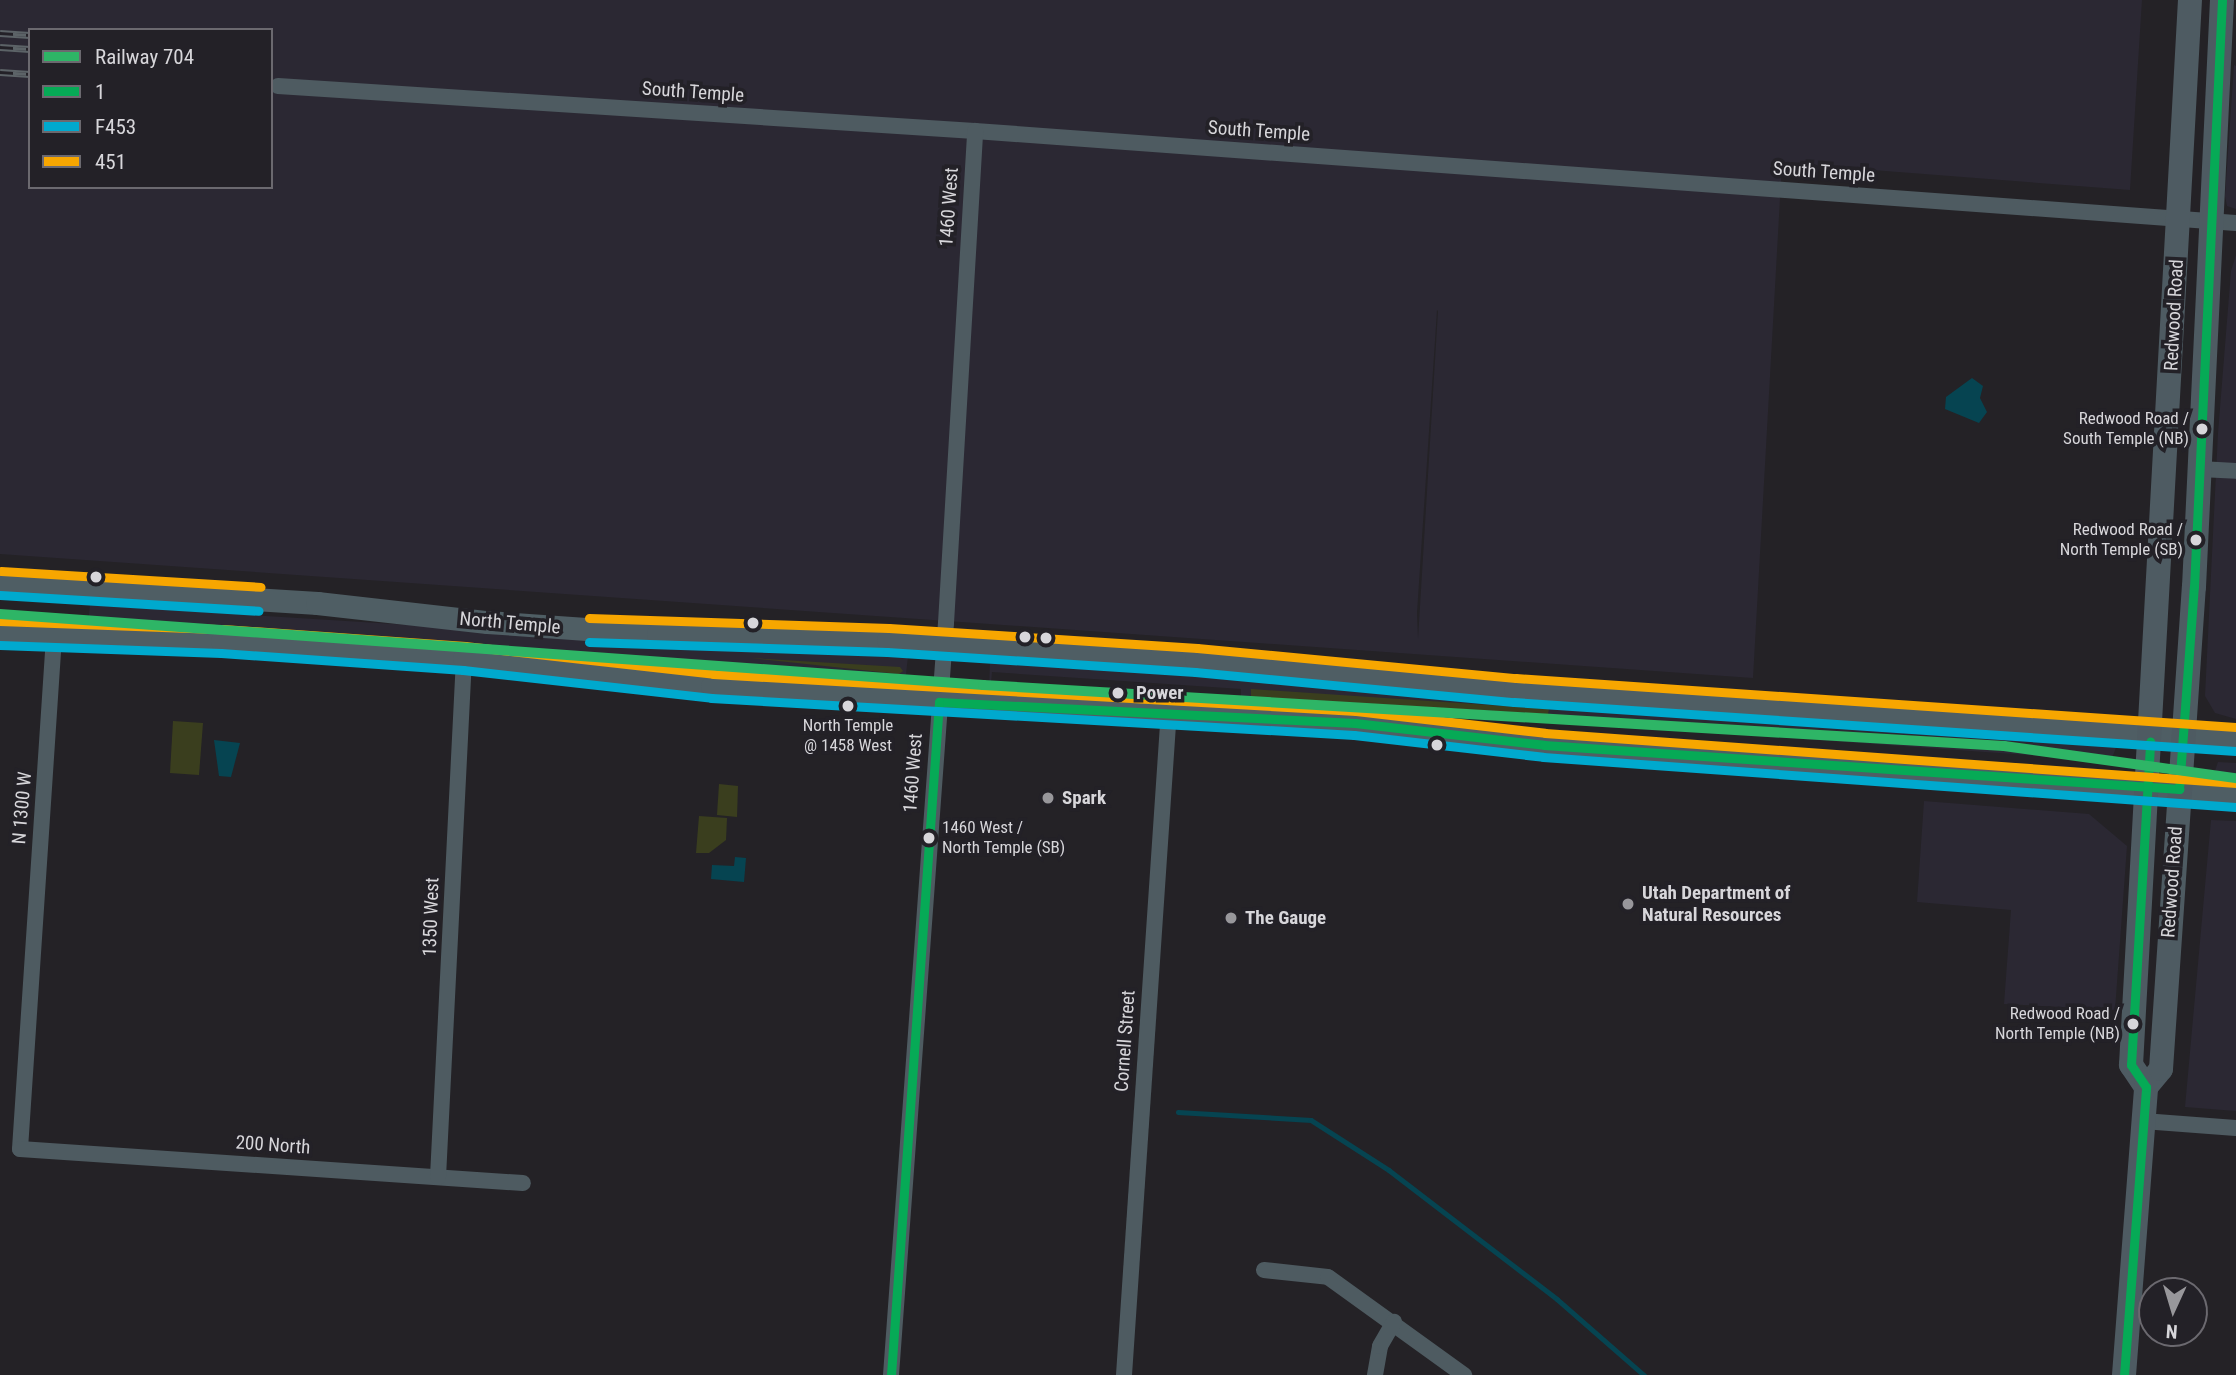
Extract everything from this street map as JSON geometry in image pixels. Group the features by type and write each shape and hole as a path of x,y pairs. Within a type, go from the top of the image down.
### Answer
{"main road":[{"name":"Redwood Road","path":"2146,1087 2131,1065 2190,0"},
{"name":"Redwood Road","path":"2124,1375 2146,1087 2161,1069 2200,469 2222,0"},
{"name":"North Temple","path":"0,583 317,603 632,633 944,643 1196,660 1503,689 2236,739"},
{"name":"North Temple","path":"0,633 222,641 464,658 712,686 939,702 1169,710 1356,723 1544,746 2236,794"}],"street":[{"name":"South Temple","path":"278,86 975,131 2236,223"},
{"name":"1460 West","path":"891,1375 944,643 975,131"},
{"path":"2200,469 2236,471"},
{"name":"N 1300 W","path":"20,1149 54,637"},
{"name":"1350 West","path":"438,1177 464,658"},
{"name":"Cornell Street","path":"1124,1375 1169,710"},
{"path":"2143,1121 2236,1128"},
{"name":"200 North","path":"20,1149 523,1183"},
{"path":"1264,1270 1328,1278 1394,1322 1464,1375"},
{"path":"1375,1375 1380,1346 1394,1322"}],"shaded area":[{"path":"0,0 2142,0 2130,190 1782,163 1753,678 0,554","holes":["1438,311 1418,639 1417,613"]},
{"path":"2234,65 2236,209 2227,206 2225,196"},
{"path":"2236,255 2236,719 2215,713 2205,696 2218,433 2231,271"},
{"path":"90,605 908,656 905,684 88,624"},
{"path":"990,662 1733,712 2118,742 2111,761 1604,725 989,689","holes":["992,672 1241,689 1241,699 991,683","1251,690 1548,713 1251,697"]},
{"path":"2218,762 2236,763 2236,783 2212,780"},
{"path":"1924,801 2089,814 2127,846 2115,1010 2004,1004 2011,910 1917,902"},
{"path":"2211,820 2236,821 2236,1111 2185,1107"}],"green space":[{"path":"507,652 716,668 716,670 684,675"},
{"path":"751,658 900,667 903,671 899,674"},
{"path":"1251,689 1549,709 1548,714 1251,697"},
{"path":"173,721 203,723 199,775 170,773"},
{"path":"719,784 738,786 737,817 717,815"},
{"path":"699,816 727,818 726,840 709,853 696,853"}],"water":[{"path":"1972,378 1983,386 1980,398 1987,412 1979,423 1945,409 1946,397"},
{"path":"214,740 240,743 231,777 219,776"},
{"path":"735,857 746,858 744,882 711,879 712,865 734,866"}],"waterway":[{"path":"1178,1112 1311,1120 1389,1170 1557,1299 1644,1375"}],"railway":[{"path":"0,33 28,35"},
{"path":"0,47 28,49"},
{"path":"0,72 28,74"}],"rail line":[{"name":"704","path":"0,614 983,685 2004,746 2236,778"}],"transit line":[{"name":"1","path":"939,702 1355,723 1544,745 2179,789 2194,587 2222,0"},
{"name":"451","path":"1,571 261,587"},
{"name":"F453","path":"0,595 259,611"},
{"name":"451","path":"589,618 889,628 1197,648 1516,678 2236,727"},
{"name":"451","path":"0,621 223,629 465,646 713,674 1356,711 1545,733 2236,783"},
{"name":"F453","path":"589,642 887,652 1195,672 1514,702 2235,751"},
{"name":"F453","path":"0,645 221,653 463,670 711,698 1354,735 1543,757 2235,807"},
{"name":"1","path":"891,1375 939,702"},
{"name":"1","path":"2124,1375 2146,1087 2131,1065 2150,742"}],"place":[{"name":"Redwood Road / South Temple (NB)","path":"2202,429"},
{"name":"Redwood Road / North Temple (SB)","path":"2196,540"},
{"name":"Power","path":"1118,693"},
{"name":"North Temple @ 1458 West","path":"848,706"},
{"name":"Spark","path":"1048,798"},
{"name":"1460 West / North Temple (SB)","path":"929,838"},
{"name":"Utah Department of Natural Resources","path":"1628,904"},
{"name":"The Gauge","path":"1231,918"},
{"name":"Redwood Road / North Temple (NB)","path":"2133,1024"}]}
